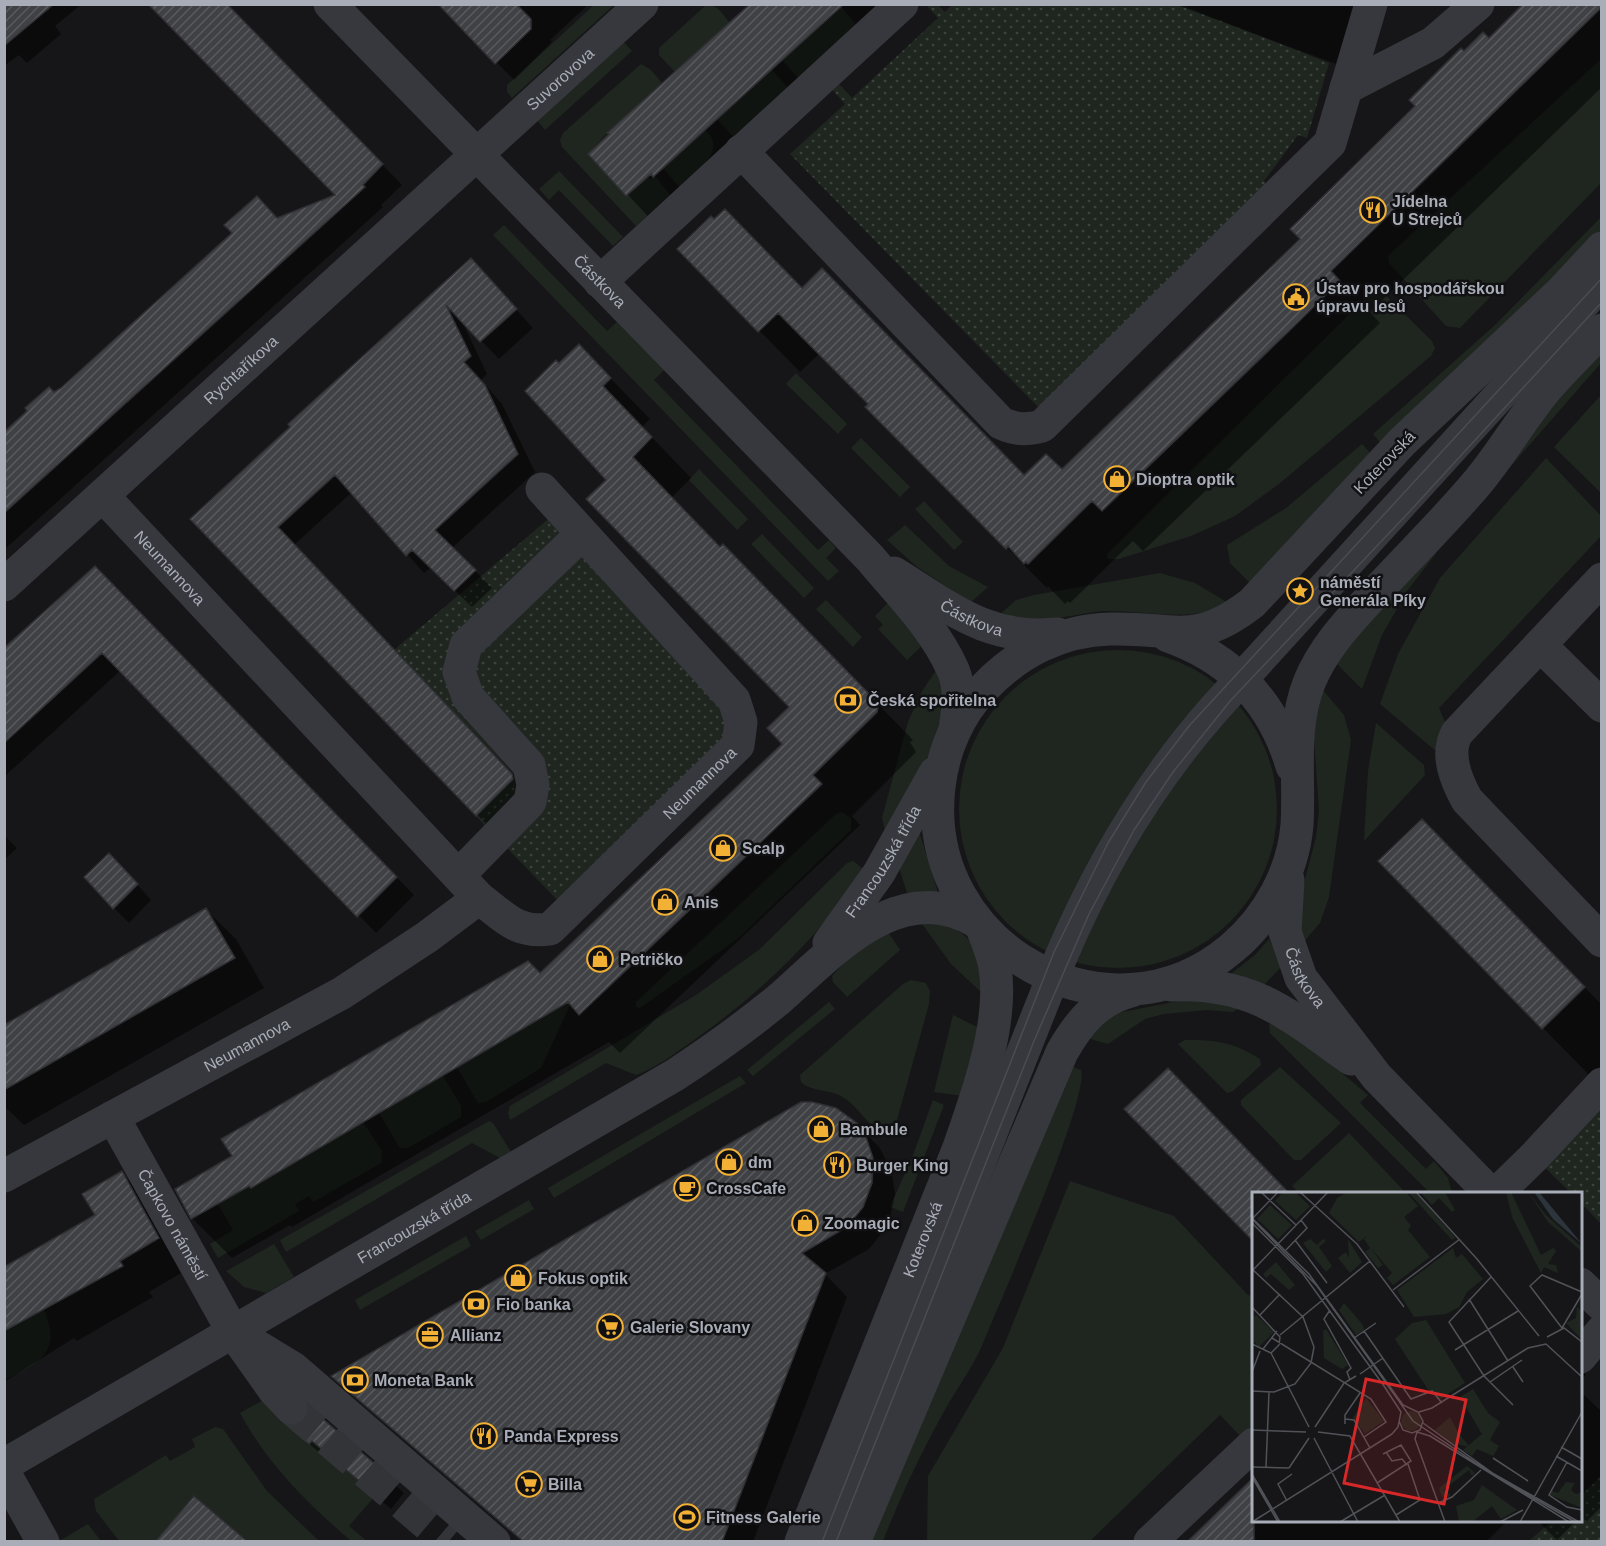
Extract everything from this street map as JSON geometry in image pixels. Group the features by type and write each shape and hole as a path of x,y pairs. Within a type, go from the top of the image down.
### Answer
{"street":[{"name":"Částkova","path":"330,4 870,558 927,626 953,671 958,694 950,742"},
{"name":"Suvorovova","path":"478,156 642,4"},
{"path":"600,282 902,4"},
{"path":"741,152 1001,423 1027,430 1042,426 1330,143 1371,4"},
{"path":"1346,88 1433,43 1478,4"},
{"name":"Rychtaříkova","path":"4,585 478,156"},
{"name":"Koterovská","path":"801,1542 958,1150 978,1087 993,1024 996,992 995,969 980,925 954,885 942,853 937,802 950,742 981,691 1018,658 1063,637 1107,629 1185,634 1220,625 1252,603 1401,441 1561,292 1602,248"},
{"name":"Koterovská","path":"829,1542 1053,977 1101,872 1137,810 1200,724 1602,283"},
{"name":"Koterovská","path":"854,1542 1062,1052 1077,1026 1098,1005 1113,996 1148,987 1208,965 1244,937 1268,908 1291,858 1297,826 1296,747 1308,686 1318,664 1341,631 1477,483 1548,388 1602,330"},
{"name":"Neumannova","path":"103,496 469,886 522,930 550,929 738,745 741,722 734,700 542,489"},
{"name":"Neumannova","path":"5,1176 342,993 428,937 469,886 530,802 533,784 529,765 468,697 459,672 466,645 582,534"},
{"name":"Částkova","path":"870,558 972,621 992,630 1029,635 1086,631"},
{"path":"1602,579 1457,733 1451,755 1456,776 1467,800 1602,941"},
{"name":"Koterovská","path":"1148,631 1204,650 1241,678 1276,723 1293,770 1297,794"},
{"path":"1540,645 1602,706"},
{"name":"Francouzská třída","path":"811,969 879,873 950,742"},
{"name":"Částkova","path":"1291,858 1285,909 1285,933 1301,978 1377,1077 1489,1192"},
{"name":"Francouzská třída","path":"4,1465 675,1075 747,1024 853,936 894,913 912,909 952,910 980,925"},
{"name":"Koterovská","path":"980,925 1022,962 1053,977 1086,987 1148,987"},
{"name":"Částkova","path":"1148,987 1208,986 1248,995 1276,1006 1377,1077"},
{"path":"1498,1192 1602,1084"},
{"name":"Čapkovo náměstí","path":"113,1117 233,1332 274,1390 291,1408"},
{"path":"1582,1285 1602,1305"},
{"path":"1582,1356 1602,1331"},
{"path":"233,1332 293,1368 494,1542"},
{"path":"1150,1542 1252,1446"},
{"path":"4,1472 43,1542"}],"shaded area":[{"path":"953,4 1181,5 1329,63 1307,138 1298,135 1264,181 1272,190 1040,409 790,154 845,104 830,87 836,81 852,98 938,18 926,5 938,5 945,12"},
{"path":"594,5 614,5 512,98 507,92 507,85"},
{"path":"706,5 717,8 730,23 675,72 659,55 659,48"},
{"path":"841,7 855,23 856,29 800,80 782,60"},
{"path":"622,40 632,51 545,130 536,119"},
{"path":"1601,59 1601,183 1460,328 1446,326 1389,263 1388,256"},
{"path":"641,64 651,70 662,83 608,132 588,154 626,196 647,176 650,179 655,176 670,195 636,226 562,147 560,140 563,133"},
{"path":"772,70 791,91 737,141 717,119"},
{"path":"705,130 711,138 712,153 701,168 679,187 663,168"},
{"path":"559,171 623,237 613,246 559,190 549,200 539,189"},
{"path":"1601,217 1601,237 1384,447 1373,434 1496,324"},
{"path":"504,225 607,331 617,322 664,370 654,380 818,550 829,540 836,548 826,558 839,571 828,581 493,235"},
{"path":"1377,287 1432,341 1435,348 1431,356 1279,484 1235,516 1191,536 1119,559 1108,559 1107,554"},
{"path":"1601,342 1601,363 1463,521"},
{"path":"796,373 847,424 838,434 786,384"},
{"path":"1601,395 1601,493 1554,447"},
{"path":"861,438 910,487 900,497 851,448"},
{"path":"1362,444 1375,458 1253,586 1230,563 1227,545 1286,508"},
{"path":"1546,458 1601,516 1601,536 1439,708 1448,729 1437,752 1380,704 1398,654 1440,578"},
{"path":"699,469 748,519 737,530 689,480"},
{"path":"924,501 963,542 954,550 915,509"},
{"path":"560,509 741,722 569,912 476,816 516,776 394,650"},
{"path":"905,525 949,566 988,587 970,603 916,566 887,540"},
{"path":"762,534 814,588 804,598 751,544"},
{"path":"1451,534 1407,591 1382,635 1362,689 1336,663 1350,639"},
{"path":"1160,573 1195,583 1230,604 1215,610 1185,615 1106,611 1037,619 1000,614 1016,600 1034,595"},
{"path":"826,600 862,637 853,647 816,609"},
{"path":"889,602 926,642 907,660 878,629 883,625 875,616"},
{"path":"1118,650 1149,653 1179,662 1219,686 1241,708 1265,748 1274,778 1277,809 1274,840 1265,870 1241,910 1219,932 1179,956 1149,965 1118,968 1087,965 1057,956 1017,932 995,910 971,870 962,840 959,809 962,778 971,748 995,708 1017,686 1057,662 1087,653"},
{"path":"937,669 944,692 939,726 924,767 887,839 882,818 908,722 922,691"},
{"path":"1322,689 1344,715 1351,740 1329,897 1320,923 1301,945 1300,899 1316,837 1319,811 1313,724"},
{"path":"1376,723 1424,765 1425,775 1364,841 1368,771"},
{"path":"842,812 851,818 851,830 740,937 640,1008 636,1007 636,1002 836,814"},
{"path":"919,831 939,896 908,896 898,864"},
{"path":"853,861 865,870 828,918 765,983 719,1022 644,1072 636,1075 606,1063 510,1120 508,1113 510,1106 696,995 760,949 847,863"},
{"path":"920,921 952,928 962,933 969,941 978,962 982,993 951,964"},
{"path":"887,930 900,950 847,997 833,982 832,976 845,962"},
{"path":"1269,939 1282,966 1263,986 1228,976 1255,955"},
{"path":"911,980 926,983 930,991 929,1004 894,1131 883,1135 847,1100 836,1094 805,1085 801,1082 800,1075 903,984"},
{"path":"1189,999 1245,1004 1233,1012 1207,1010 1164,1014 1145,1019 1108,1044 1087,1038 1103,1020 1117,1013"},
{"path":"568,1002 570,1005 541,1068 486,1102 478,1103 457,1067"},
{"path":"829,1002 835,1009 753,1076 747,1070"},
{"path":"953,1015 979,1028 963,1096 934,1092"},
{"path":"1275,1017 1368,1095 1360,1103 1426,1169 1434,1161 1448,1178 1452,1192 1429,1192 1270,1033 1269,1025"},
{"path":"1185,1040 1216,1042 1233,1046 1260,1059 1261,1065 1233,1091 1227,1093 1178,1044"},
{"path":"1070,1066 1081,1070 1080,1088 1072,1118 1042,1201 984,1341 925,1447 883,1541 869,1542"},
{"path":"1280,1067 1341,1123 1301,1160 1294,1160 1241,1105 1241,1100"},
{"path":"443,1076 461,1106 461,1117 408,1148 400,1148 379,1113"},
{"path":"740,1076 746,1083 554,1198 548,1188"},
{"path":"1601,1084 1601,1224 1582,1204 1582,1192 1570,1192 1534,1157"},
{"path":"933,1100 944,1105 903,1212 890,1207 913,1155"},
{"path":"489,1121 493,1123 511,1152 500,1158 472,1143 286,1252 280,1240"},
{"path":"363,1122 382,1151 381,1163 313,1202 309,1196 295,1204 299,1211 218,1258 210,1244 233,1230 218,1204 249,1186 251,1188"},
{"path":"1349,1133 1405,1192 1298,1192 1292,1186"},
{"path":"1070,1181 1174,1216 1252,1297 1252,1425 1241,1437 1220,1415 1090,1541 927,1542 928,1476 1003,1348"},
{"path":"529,1200 534,1209 481,1240 475,1231"},
{"path":"466,1236 471,1246 360,1310 355,1300"},
{"path":"274,1244 294,1277 266,1293 244,1287 226,1271"},
{"path":"42,1308 49,1325 49,1346 32,1366 5,1380 4,1331"},
{"path":"267,1398 282,1421 309,1444 312,1441 376,1495 349,1526 367,1541 351,1541 335,1527 304,1498 263,1450 240,1413"},
{"path":"215,1427 223,1429 267,1491 319,1541 248,1541 194,1496 155,1541 119,1541 96,1511 94,1499 166,1455 170,1461 195,1447 192,1439"},
{"path":"1601,1476 1601,1541 1529,1541 1551,1522 1582,1522 1582,1494"},
{"path":"88,1524 101,1541 59,1542 59,1541"}],"building":[{"path":"4,4 54,4 4,46"},
{"path":"148,4 227,4 383,164 363,185 365,187 4,513 4,432 27,411 25,408 49,387 54,392 61,388 232,233 224,225 257,196 277,218 335,195"},
{"path":"438,4 516,4 531,19 531,29 495,64"},
{"path":"750,4 844,4 653,177 651,174 626,196 588,154 609,134 607,133"},
{"path":"1523,4 1602,4 1602,7 1331,271 1340,281 1288,332 1102,511 1092,501 1028,564 1026,562 1024,564 1008,546 1006,549 865,407 868,404 778,313 758,332 677,249 711,216 714,219 725,209 802,288 822,268 1024,475 1046,454 1062,469 1300,239 1290,229 1415,106 1409,100 1461,48 1464,51 1483,32 1489,38"},
{"path":"471,258 517,309 480,342 446,305 471,356 464,362 485,385 518,454 435,530 476,570 454,591 412,550 406,556 335,475 278,527 512,774 513,779 476,816 190,519 290,427 288,424"},
{"path":"579,344 611,378 603,386 652,437 633,457 720,547 723,544 874,699 871,701 878,708 877,712 813,775 822,784 579,1015 568,1002 251,1188 249,1186 191,1219 175,1189 232,1156 221,1139 528,961 540,973 782,744 767,728 789,707 586,499 606,480 525,391 556,360 559,363"},
{"path":"95,566 397,877 357,917 102,653 4,743 4,648"},
{"path":"1422,819 1585,987 1542,1029 1378,861"},
{"path":"109,853 138,884 113,909 84,877"},
{"path":"206,908 235,958 4,1090 4,1025"},
{"path":"1168,1068 1288,1192 1252,1192 1252,1240 1124,1109"},
{"name":"Galerie Slovany","path":"801,1102 812,1102 836,1108 857,1123 865,1134 873,1158 872,1183 863,1207 847,1227 802,1253 826,1273 722,1542 524,1542 331,1376"},
{"path":"122,1171 159,1238 120,1261 123,1266 4,1331 4,1267 95,1215 82,1194"},
{"path":"309,1407 390,1477 376,1495 312,1441 309,1444 288,1426 303,1422"},
{"path":"1252,1479 1254,1542 1187,1542"},
{"path":"194,1496 248,1542 155,1542"}],"tunnel":[{"path":"291,1408 448,1542"}],"tram line":[{"path":"822,1542 1054,952 1108,843 1146,782 1189,726 1602,278"},
{"path":"836,1542 1034,1041 1089,914 1134,830 1173,772 1231,700 1410,511 1602,302"}],"place":[{"name":"Jídelna U Strejců","path":"1373,210"},
{"name":"Ústav pro hospodářskou úpravu lesů","path":"1296,297"},
{"name":"Dioptra optik","path":"1117,479"},
{"name":"náměstí Generála Píky","path":"1300,591"},
{"name":"Česká spořitelna","path":"848,700"},
{"name":"Scalp","path":"723,848"},
{"name":"Anis","path":"665,902"},
{"name":"Petričko","path":"600,959"},
{"name":"Bambule","path":"821,1129"},
{"name":"dm","path":"729,1162"},
{"name":"Burger King","path":"837,1165"},
{"name":"CrossCafe","path":"687,1188"},
{"name":"Zoomagic","path":"805,1223"},
{"name":"Fokus optik","path":"518,1278"},
{"name":"Fio banka","path":"476,1304"},
{"name":"Galerie Slovany","path":"610,1327"},
{"name":"Allianz","path":"430,1335"},
{"name":"Moneta Bank","path":"355,1380"},
{"name":"Panda Express","path":"484,1436"},
{"name":"Billa","path":"529,1484"},
{"name":"Fitness Galerie","path":"687,1517"}]}
